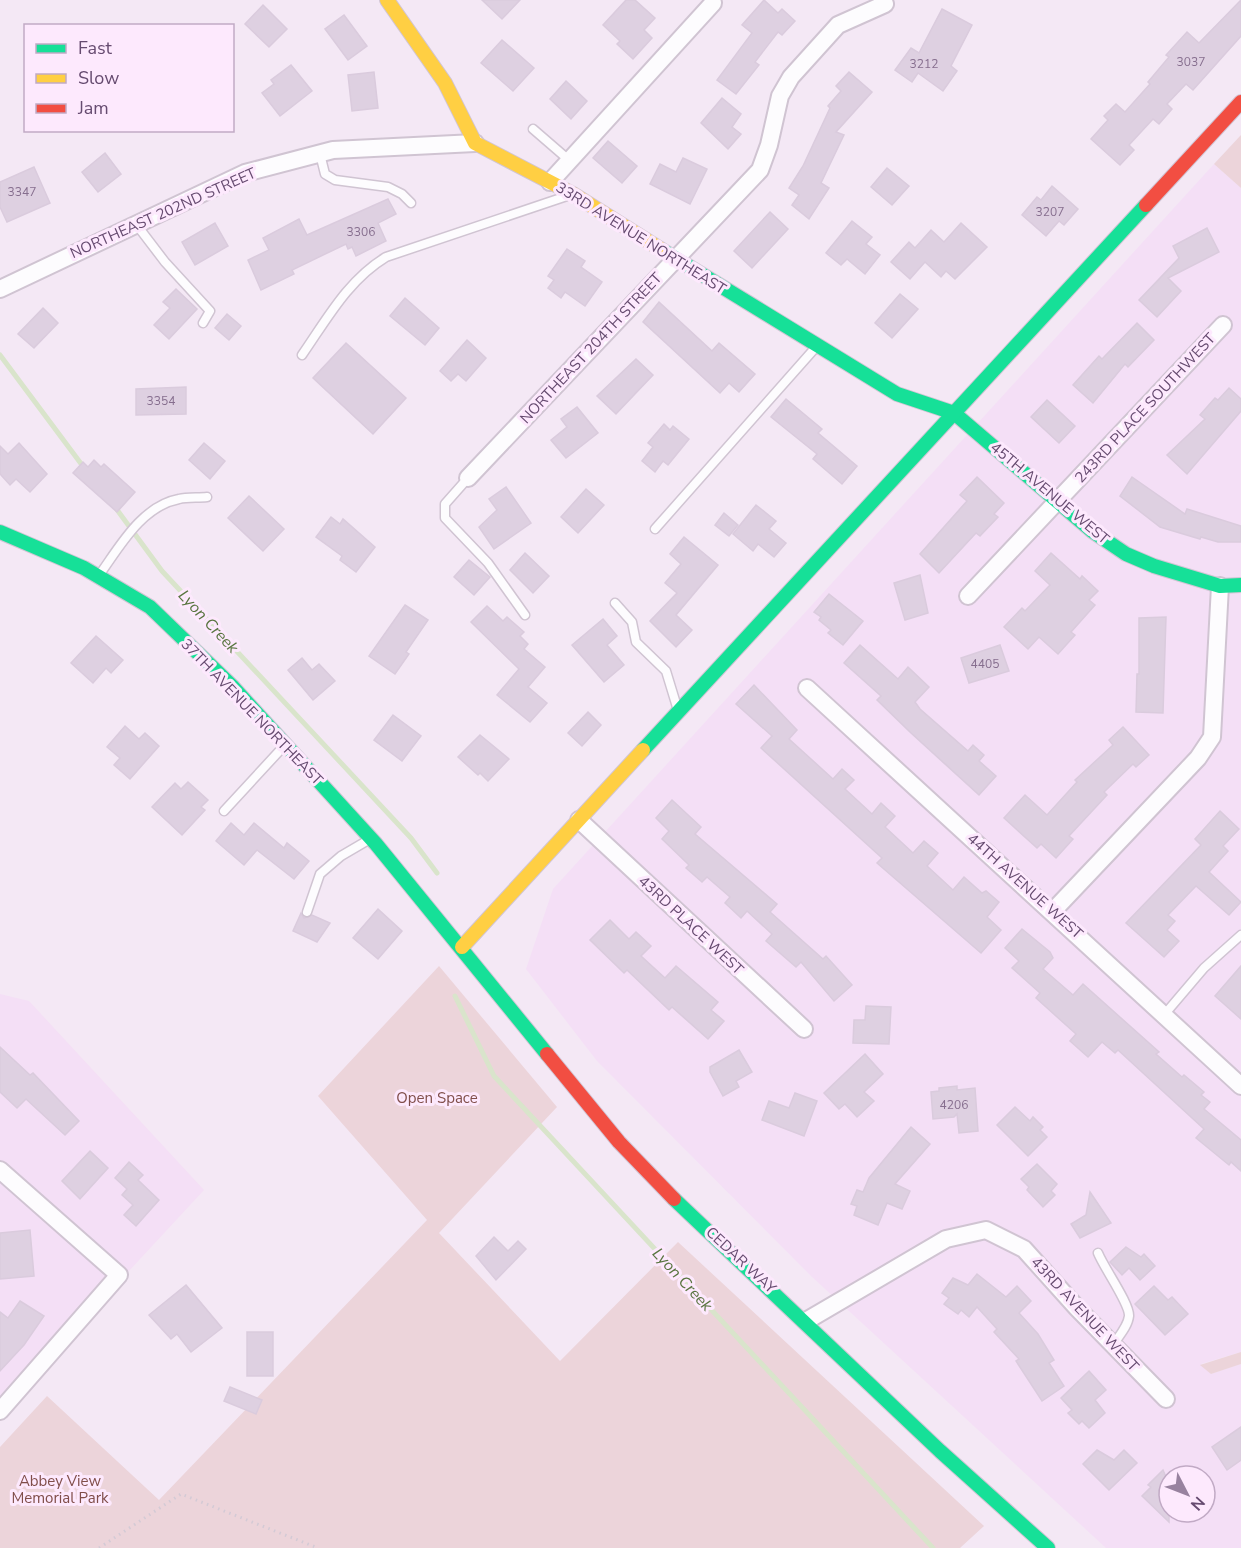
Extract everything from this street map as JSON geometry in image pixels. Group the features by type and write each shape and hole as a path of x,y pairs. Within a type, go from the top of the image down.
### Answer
{"main road":[{"path":"387,0 445,83 475,143"},
{"path":"462,947 1241,102"},
{"name":"33RD AVENUE NORTHEAST","path":"475,143 573,194 897,394 954,412"},
{"name":"45TH AVENUE WEST","path":"954,412 1092,531 1126,554 1154,566 1220,586 1241,585"},
{"name":"37TH AVENUE NORTHEAST","path":"0,532 98,576 150,607 232,686 371,839 462,947"},
{"name":"CEDAR WAY","path":"462,947 620,1142 663,1188 806,1321 940,1451 1048,1548"}],"street":[{"path":"550,182 713,3"},
{"name":"NORTHEAST 204TH STREET","path":"468,478 760,170 769,145 780,96 791,77 838,25 885,4"},
{"name":"NORTHEAST 202ND STREET","path":"0,289 245,173 333,150 475,143"},
{"name":"243RD PLACE SOUTHWEST","path":"968,596 1223,325"},
{"path":"1053,911 1198,758 1212,737 1220,586"},
{"name":"44TH AVENUE WEST","path":"807,688 1053,911 1241,1086"},
{"name":"43RD PLACE WEST","path":"579,820 804,1029"},
{"path":"0,1170 119,1275 0,1411"},
{"name":"43RD AVENUE WEST","path":"806,1321 937,1244 963,1233 986,1230 1024,1249 1166,1399"}],"lane":[{"path":"533,129 570,162"},
{"path":"320,154 325,174 335,180 388,187 402,194 411,203"},
{"path":"302,355 348,289 366,269 386,257 573,194"},
{"path":"136,224 165,262 210,311 203,323"},
{"path":"656,529 816,346"},
{"path":"468,478 445,504 445,518 488,563 525,615"},
{"path":"98,576 141,521 156,508 179,499 207,497"},
{"path":"615,603 632,622 636,642 666,670 678,711"},
{"path":"224,811 285,745"},
{"path":"307,912 320,874 341,856 371,839"},
{"path":"1164,1015 1204,968 1241,935"},
{"path":"1098,1253 1109,1278 1128,1305 1126,1324 1113,1345"}],"path":[{"path":"99,1548 182,1494 318,1548"}],"shaded area":[{"path":"1214,164 1241,188 1241,1352 1201,1364 1211,1374 1241,1364 1241,1548 1106,1548 811,1276 597,1061 526,969 553,889"},
{"path":"0,994 29,1001 204,1190 0,1410"}],"green space":[{"path":"1241,135 1241,188 1214,164"},
{"path":"439,966 557,1107 439,1233 560,1361 678,1242 984,1526 960,1548 0,1548 0,1447 47,1396 159,1500 427,1220 318,1096"},
{"path":"1241,1352 1241,1364 1211,1374 1200,1365"}],"building":[{"path":"482,0 520,0 502,19"},
{"path":"626,0 635,0 655,18 644,30 652,38 633,59 617,44 620,41 603,25"},
{"path":"764,0 778,13 782,9 795,21 782,35 778,32 755,62 759,65 736,94 717,80 752,33 742,25"},
{"path":"1241,0 1241,36 1193,90 1186,84 1167,104 1172,109 1159,124 1153,119 1129,145 1134,150 1120,165 1091,139 1108,120 1104,116 1116,104 1125,112 1150,84 1148,82 1169,57 1166,55 1187,32 1199,43"},
{"path":"263,5 287,29 269,47 245,24"},
{"path":"942,9 972,25 951,66 957,71 943,91 918,73 912,82 895,70 911,48 919,53"},
{"path":"344,15 367,46 348,60 325,29"},
{"path":"502,40 534,68 513,91 481,63"},
{"path":"291,65 312,91 280,116 262,93 274,84 271,80"},
{"path":"374,72 378,108 352,111 348,75"},
{"path":"849,72 872,92 836,132 844,135 821,183 829,188 809,219 792,205 799,195 789,188 803,166 830,108 828,106 841,91 836,86"},
{"path":"566,81 587,101 571,119 550,99"},
{"path":"722,98 741,114 732,127 741,134 728,149 701,123"},
{"path":"608,141 637,166 622,183 593,158"},
{"path":"105,153 121,174 98,192 82,172"},
{"path":"683,158 707,169 690,204 650,184 660,164 676,172"},
{"path":"34,167 50,203 7,222 0,207 0,182"},
{"path":"887,168 909,186 892,205 871,187"},
{"path":"1052,186 1078,209 1064,225 1059,221 1046,236 1022,215 1037,197 1041,200"},
{"path":"388,199 396,214 378,223 386,241 356,256 352,247 348,249 346,244 292,270 294,274 261,290 248,260 269,250 263,238 299,219 307,235"},
{"path":"770,212 788,229 752,268 734,251"},
{"path":"852,221 872,237 866,244 880,255 865,274 847,259 841,265 826,253"},
{"path":"215,223 228,246 195,265 182,242"},
{"path":"961,223 987,247 955,279 946,271 941,277 925,262 910,279 891,262 909,242 915,248 931,230 944,242"},
{"path":"1207,228 1219,252 1168,278 1181,291 1157,317 1139,300 1179,258 1173,246"},
{"path":"567,249 585,261 581,267 602,282 585,306 565,292 561,298 548,288 554,280 548,276"},
{"path":"176,289 197,309 169,339 154,325 170,308 163,302"},
{"path":"900,294 918,309 892,338 875,323"},
{"path":"405,298 439,328 425,345 390,316"},
{"path":"659,302 712,351 719,343 755,374 739,392 729,383 720,393 643,322"},
{"path":"43,308 58,323 34,348 18,334"},
{"path":"227,314 241,326 229,340 215,328"},
{"path":"1137,323 1154,340 1128,367 1125,364 1093,403 1073,385 1099,356 1102,359"},
{"path":"467,340 486,358 466,381 458,374 451,381 440,371"},
{"path":"346,343 406,398 373,434 313,378"},
{"path":"636,359 653,375 616,414 597,396"},
{"path":"186,387 186,414 136,415 136,389"},
{"path":"1229,388 1241,399 1241,411 1187,474 1167,455 1205,419 1200,415 1215,398 1218,400"},
{"path":"786,399 822,429 818,433 857,466 842,484 813,459 817,454 771,417"},
{"path":"1047,400 1075,426 1059,443 1031,417"},
{"path":"577,407 598,433 566,458 551,440 567,427 561,419"},
{"path":"664,424 670,430 673,426 689,439 668,465 663,461 655,472 642,461 653,447 648,443"},
{"path":"19,443 47,474 30,492 16,479 10,485 0,474 0,446 8,454"},
{"path":"204,443 225,461 210,479 189,460"},
{"path":"94,460 101,467 104,464 135,492 117,512 73,473 83,462 88,467"},
{"path":"977,477 1004,503 994,514 998,517 980,536 976,533 939,573 920,554 967,501 960,495"},
{"path":"1132,477 1185,514 1187,509 1241,526 1241,542 1218,542 1201,537 1200,539 1160,527 1120,496"},
{"path":"506,487 531,523 494,549 479,527 497,510 489,499"},
{"path":"586,489 604,505 578,533 561,517"},
{"path":"249,496 284,529 263,551 228,518"},
{"path":"756,505 776,521 769,529 786,543 774,557 758,544 753,551 733,534"},
{"path":"724,513 738,525 729,536 715,525"},
{"path":"331,517 340,524 343,519 375,547 356,572 340,560 342,556 316,537"},
{"path":"684,537 718,565 676,615 692,630 676,647 650,621 677,593 665,583 681,564 670,554"},
{"path":"525,553 549,576 533,593 510,570"},
{"path":"1051,553 1080,579 1082,576 1098,591 1089,600 1095,605 1071,632 1075,635 1058,654 1039,637 1028,649 1004,627 1022,608 1025,611 1050,585 1035,571"},
{"path":"469,560 490,577 474,595 454,577"},
{"path":"920,575 928,613 905,620 894,583"},
{"path":"829,594 863,621 843,645 828,633 831,630 819,620 821,617 814,612"},
{"path":"405,605 428,620 406,652 409,654 395,674 369,656"},
{"path":"487,606 503,621 507,617 524,632 520,636 528,644 524,649 545,667 528,687 547,703 530,722 497,695 519,669 471,622"},
{"path":"1166,617 1163,713 1136,712 1139,618"},
{"path":"603,619 617,636 607,645 624,665 604,682 572,645"},
{"path":"96,636 123,660 111,673 106,668 93,683 71,663"},
{"path":"860,645 898,679 908,667 929,687 915,702 920,709 968,751 973,745 984,755 979,761 996,776 979,795 877,700 881,696 844,663"},
{"path":"1000,645 1009,671 969,683 961,658"},
{"path":"302,658 312,670 319,664 335,681 313,700 288,670"},
{"path":"754,685 797,730 789,739 833,779 842,769 854,780 845,789 872,814 881,803 895,816 885,827 913,853 924,841 938,853 927,866 953,890 964,877 982,893 986,891 999,902 987,917 1001,930 981,953 877,863 882,858 761,748 772,736 736,704"},
{"path":"588,712 601,725 582,746 568,733"},
{"path":"393,715 421,736 402,761 374,740"},
{"path":"125,726 139,739 145,733 159,746 130,779 114,765 120,758 107,747"},
{"path":"1123,727 1149,755 1136,767 1133,764 1104,792 1107,795 1069,836 1073,839 1056,858 1041,844 1037,848 1004,818 1025,795 1047,815 1077,782 1075,780 1113,745 1109,740"},
{"path":"480,735 509,759 488,781 458,757"},
{"path":"188,782 208,800 201,807 205,810 182,835 152,807 175,783 181,789"},
{"path":"672,800 701,827 695,834 777,904 770,912 823,959 826,956 852,985 834,1001 801,962 796,967 766,941 772,934 747,911 741,918 725,903 730,897 707,877 702,882 686,868 689,865 662,839 669,831 656,818"},
{"path":"1220,811 1239,829 1223,846 1228,851 1209,872 1241,902 1229,915 1196,886 1168,915 1175,921 1167,930 1179,941 1164,957 1126,923 1201,845 1195,839"},
{"path":"231,823 244,835 254,823 284,848 287,843 309,861 294,879 257,850 244,865 216,841"},
{"path":"378,909 402,931 378,959 353,938"},
{"path":"301,913 304,918 312,915 330,923 317,942 293,931"},
{"path":"610,920 629,939 636,932 651,946 641,956 665,978 676,966 718,1002 711,1010 724,1021 708,1039 672,1007 669,1010 627,970 624,973 590,940"},
{"path":"1022,929 1050,952 1053,958 1043,969 1073,995 1083,984 1159,1052 1156,1054 1182,1077 1184,1075 1204,1092 1201,1095 1210,1102 1204,1109 1241,1140 1241,1171 1231,1162 1229,1165 1196,1138 1204,1129 1118,1050 1115,1053 1102,1042 1088,1057 1070,1041 1076,1034 1036,998 1040,993 1012,968 1019,961 1005,948"},
{"path":"1241,966 1241,1019 1215,996"},
{"path":"866,1006 891,1007 889,1044 853,1043 854,1020 865,1020"},
{"path":"0,1047 30,1075 33,1073 79,1121 65,1135 26,1099 17,1108 0,1092"},
{"path":"739,1050 752,1072 736,1081 739,1087 723,1096 710,1072 710,1067"},
{"path":"865,1054 883,1074 864,1092 874,1101 857,1117 845,1104 839,1109 824,1093"},
{"path":"957,1086 957,1090 975,1088 978,1131 959,1133 957,1114 954,1117 933,1119 931,1092 939,1091 939,1088"},
{"path":"795,1093 817,1101 804,1136 762,1120 769,1101 789,1108"},
{"path":"1015,1107 1030,1121 1033,1117 1043,1127 1040,1130 1047,1137 1028,1156 997,1125"},
{"path":"911,1127 930,1144 895,1184 910,1191 902,1209 887,1203 878,1225 854,1215 857,1206 851,1204 857,1190 863,1192 869,1178"},
{"path":"90,1151 108,1168 80,1199 62,1181"},
{"path":"129,1162 143,1175 138,1180 159,1200 136,1226 124,1215 133,1205 122,1195 127,1189 115,1178"},
{"path":"1037,1164 1057,1184 1051,1191 1055,1195 1043,1207 1027,1190 1029,1187 1021,1179"},
{"path":"1090,1192 1111,1223 1080,1238 1071,1224 1086,1215"},
{"path":"30,1230 34,1276 0,1279 0,1233"},
{"path":"494,1237 508,1251 518,1241 526,1249 496,1280 476,1256"},
{"path":"1126,1247 1141,1257 1144,1254 1155,1266 1140,1280 1129,1268 1122,1275 1110,1262"},
{"path":"977,1274 1006,1297 1017,1286 1031,1301 1019,1313 1038,1334 1054,1360 1049,1363 1064,1386 1042,1401 1016,1361 1019,1359 994,1332 997,1329 977,1307 969,1317 961,1310 958,1314 944,1304 949,1298 942,1293 953,1278 968,1285"},
{"path":"186,1285 222,1328 191,1352 177,1334 171,1339 149,1315"},
{"path":"1154,1286 1168,1300 1172,1297 1188,1314 1165,1335 1135,1304"},
{"path":"20,1301 44,1316 24,1345 0,1371 0,1312 8,1318"},
{"path":"247,1332 273,1332 273,1376 247,1376"},
{"path":"1089,1371 1106,1390 1095,1400 1105,1413 1089,1428 1082,1421 1079,1424 1068,1413 1072,1410 1061,1398"},
{"path":"230,1387 262,1400 256,1414 224,1401"},
{"path":"1241,1427 1241,1460 1227,1470 1212,1447"},
{"path":"1097,1450 1114,1460 1124,1450 1137,1463 1109,1490 1083,1464"},
{"path":"1157,1476 1157,1510 1142,1496 1151,1487 1148,1485"}],"waterway":[{"name":"Lyon Creek","path":"0,355 85,469"},
{"name":"Lyon Creek","path":"115,507 162,571 411,838 437,873"},
{"name":"Lyon Creek","path":"455,996 494,1076 933,1548"}],"traffic: fast":[{"path":"643,750 1146,205"},
{"path":"662,250 897,394 954,413 1092,531 1126,554 1154,566 1220,586 1241,585"},
{"path":"0,532 84,568 150,607 232,686 376,844 547,1054"},
{"path":"674,1199 940,1451 1048,1548"}],"traffic: slow":[{"path":"387,0 445,83 475,143 573,194 662,250"},
{"path":"462,947 643,750"}],"traffic: jam":[{"path":"1146,205 1241,102"},
{"path":"547,1054 619,1142 674,1199"}],"park label":[{"name":"Open Space","path":"437,1098"},
{"name":"Abbey View Memorial Park","path":"60,1490"}]}
